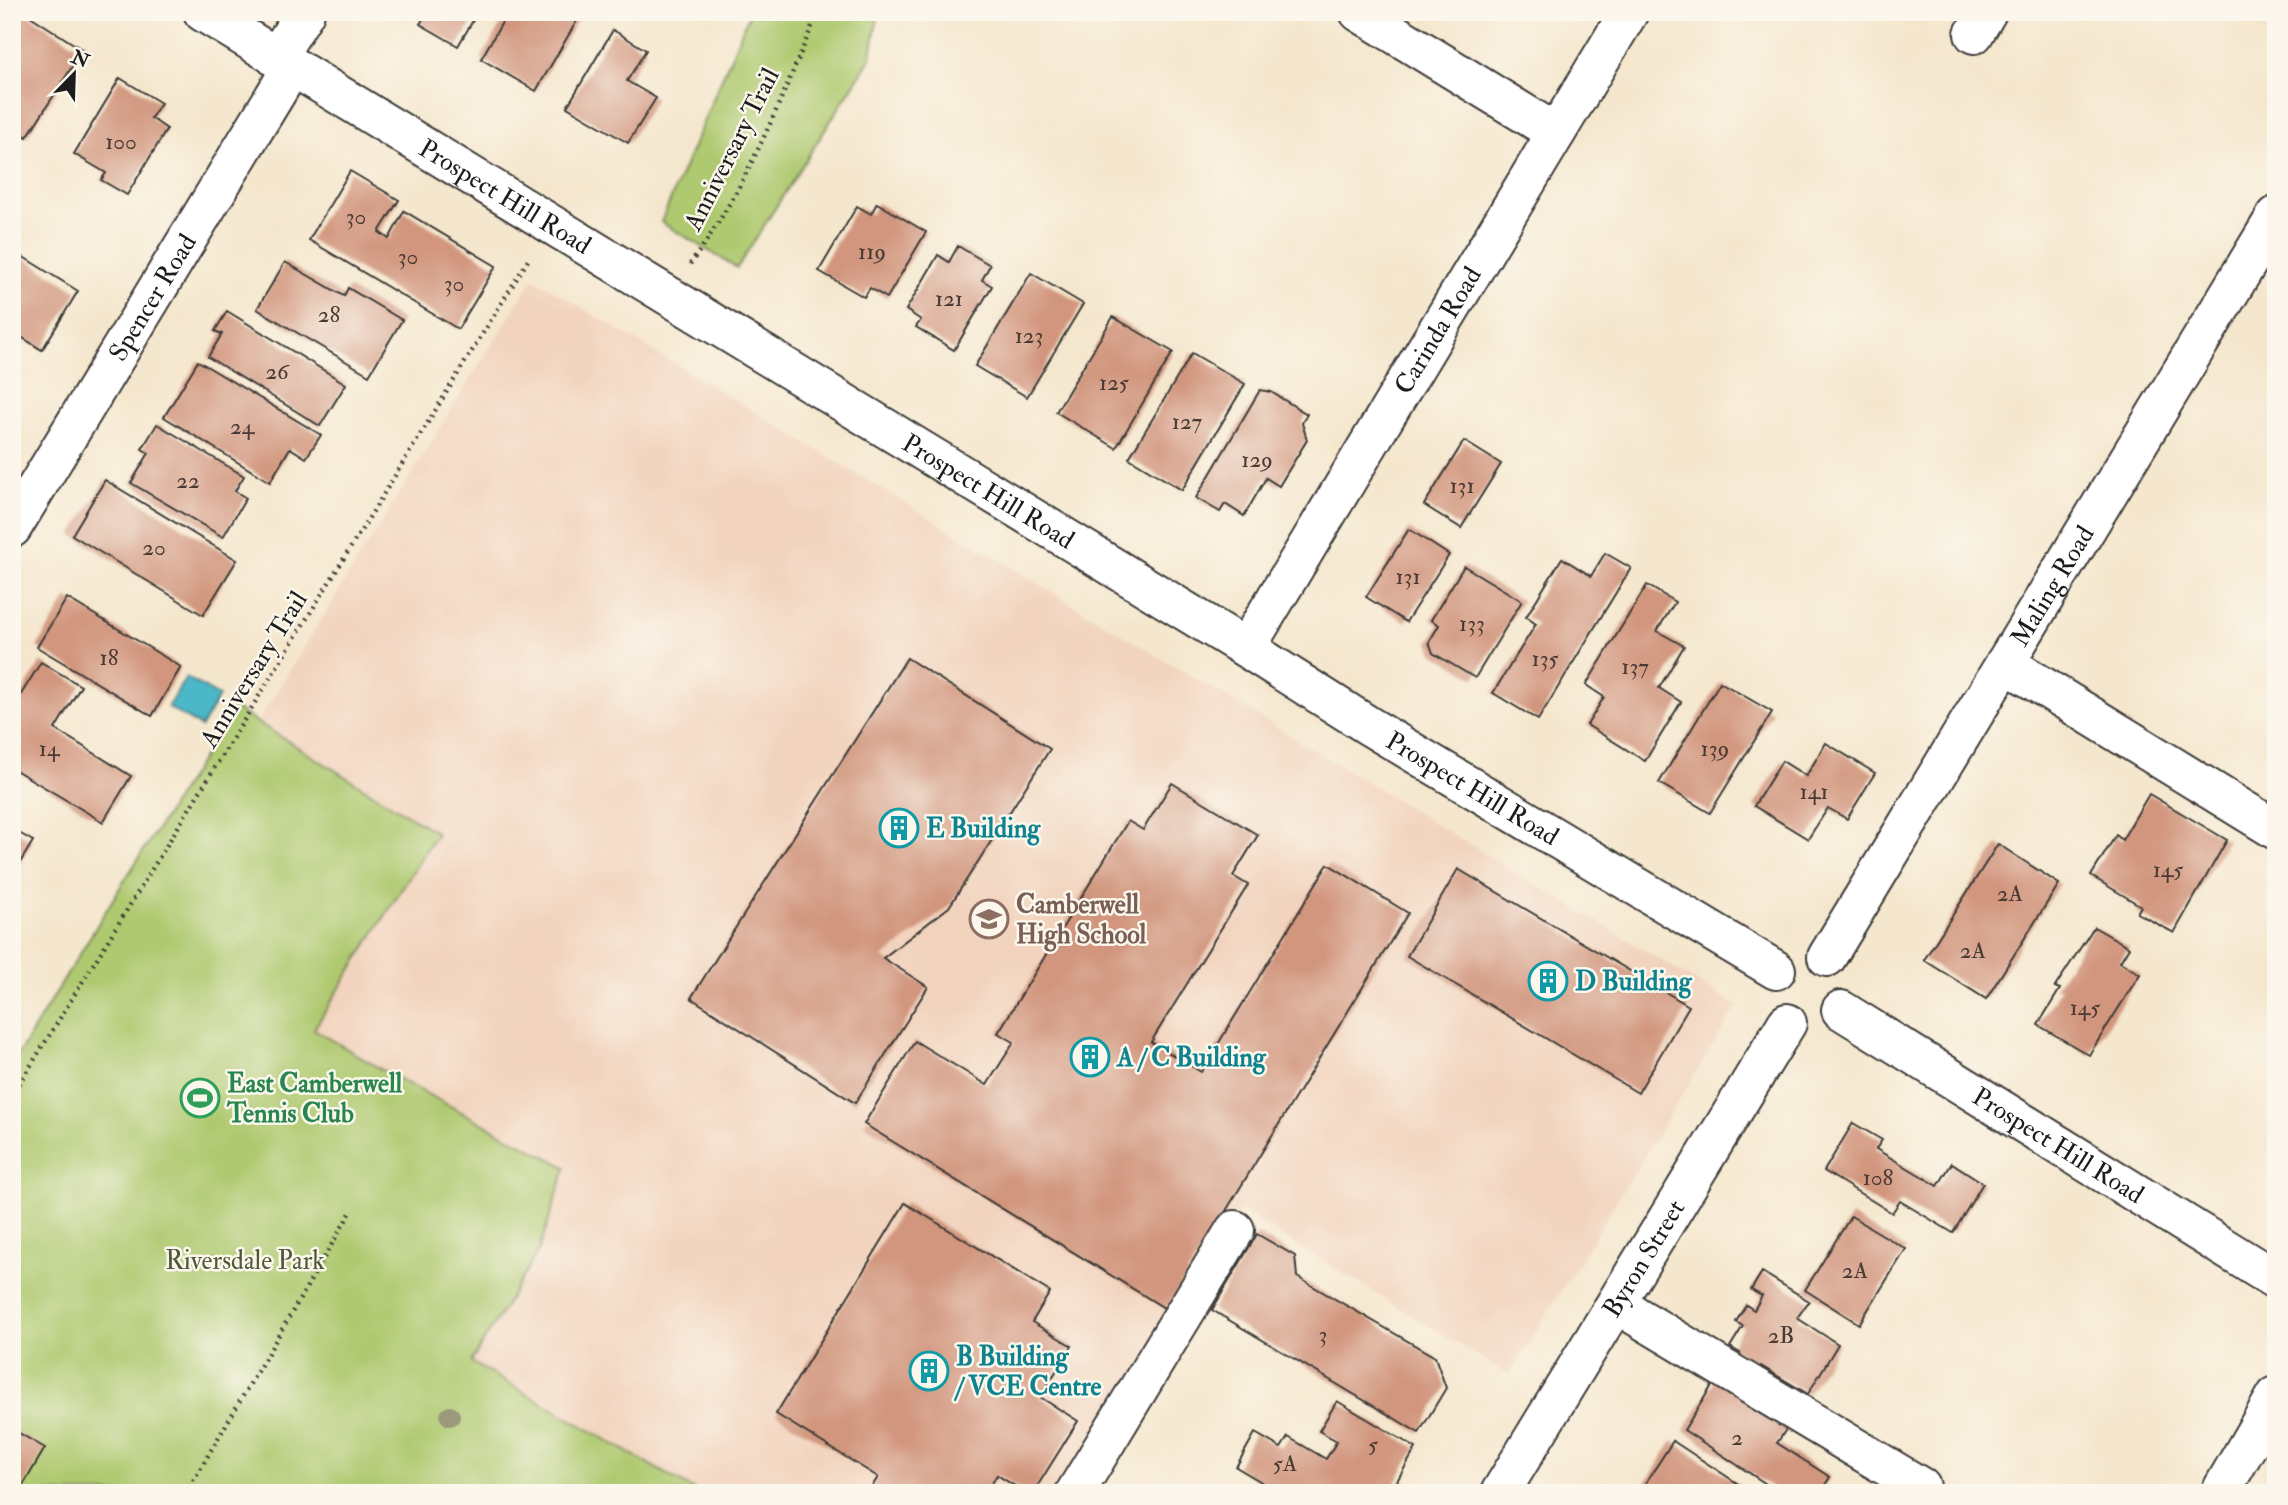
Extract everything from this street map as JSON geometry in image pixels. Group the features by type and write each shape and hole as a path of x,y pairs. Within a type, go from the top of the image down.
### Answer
{"street":[{"name":"Prospect Hill Road","path":"203,12 1246,648 1369,726 1776,970"},
{"name":"Spencer Road","path":"12,528 284,63 305,12"},
{"path":"1359,12 1556,133"},
{"name":"Carinda Road","path":"1246,648 1629,12"},
{"name":"Maling Road","path":"1827,957 2276,216"},
{"path":"2005,663 2276,830"},
{"path":"1812,953 1827,957 1835,965 1845,984 1841,1010 1828,1023 1815,1028 1802,1028 1787,1023 1772,1006 1771,981 1776,970 1787,959 1799,954 1812,953"},
{"name":"Prospect Hill Road","path":"1841,1010 2276,1280"},
{"name":"Byron Street","path":"1500,1493 1787,1023"},
{"path":"1074,1493 1235,1230"},
{"path":"1616,1304 1921,1486 1917,1493"},
{"path":"2220,1493 2276,1396"}],"path":[{"name":"Anniversary Trail","path":"665,294 710,238 735,195 818,12"},
{"name":"Anniversary Trail","path":"12,1096 527,262"},
{"path":"186,1493 352,1210"}],"shaded area":[{"name":"Camberwell High School","path":"533,278 1737,1006 1509,1375 1241,1211 1066,1493 699,1493 471,1362 539,1250 387,1073 314,1029 436,833 257,723"}],"green space":[{"path":"750,12 879,12 870,59 737,268 661,222"},
{"name":"Riversdale Park","path":"234,708 437,833 314,1029 387,1073 566,1167 539,1250 471,1362 699,1493 12,1493 12,1065"}],"water":[{"path":"186,677 219,696 201,727 168,707"}],"building":[{"path":"24,12 83,50 27,137 12,127 12,30"},
{"path":"419,12 478,12 458,46 420,24 425,16"},
{"path":"508,12 582,12 536,91 481,59"},
{"path":"613,30 646,50 627,81 656,98 628,143 567,107"},
{"path":"120,78 161,103 151,118 167,129 127,195 101,180 106,173 74,154"},
{"path":"350,171 399,200 379,232 389,239 404,211 496,266 458,329 309,240"},
{"path":"877,203 926,232 887,298 870,288 864,297 819,271 857,206 871,214"},
{"path":"958,246 990,265 982,280 992,286 954,350 916,327 921,320 906,310 938,255 949,262"},
{"path":"12,250 78,291 42,350 12,331"},
{"path":"285,262 344,296 348,288 402,320 369,375 257,309"},
{"path":"1031,273 1083,304 1027,397 975,366"},
{"path":"227,311 346,384 320,426 208,357 222,334 215,331"},
{"path":"1113,317 1173,352 1116,448 1056,412"},
{"path":"1192,353 1245,384 1182,490 1129,458"},
{"path":"198,361 321,435 306,458 290,448 270,482 164,417"},
{"path":"1260,390 1271,392 1307,414 1302,423 1307,440 1279,486 1266,478 1244,516 1225,504 1220,512 1196,498"},
{"path":"157,424 244,476 235,491 246,498 223,537 131,483 149,453 142,449"},
{"path":"1464,441 1501,464 1461,528 1424,505"},
{"path":"105,480 237,560 203,615 72,535"},
{"path":"1409,529 1449,555 1406,622 1366,597"},
{"path":"1605,553 1631,568 1538,720 1493,693 1536,624 1526,617 1562,558 1591,576"},
{"path":"1464,566 1522,601 1475,678 1433,653 1429,642 1439,625 1431,620"},
{"path":"1647,585 1675,602 1657,631 1684,646 1659,688 1681,702 1645,761 1587,725 1604,697 1586,685"},
{"path":"67,598 181,667 152,716 37,647"},
{"name":"E Building","path":"907,658 1050,749 949,907 883,958 928,987 855,1103 691,998"},
{"path":"41,662 81,686 55,729 131,776 103,822 12,768 12,709"},
{"path":"1720,682 1772,712 1710,813 1659,783"},
{"path":"1826,743 1875,773 1847,819 1828,808 1808,839 1754,806 1782,761 1806,776"},
{"name":"A / C Building","path":"1172,783 1258,835 1233,876 1248,885 1151,1042 1201,1072 1328,864 1408,913 1166,1309 864,1124 915,1041 987,1085 1014,1042 998,1033 1128,821 1143,830"},
{"path":"2149,794 2227,840 2174,933 2137,913 2141,906 2091,876 2116,835 2122,840"},
{"path":"12,829 33,841 12,876"},
{"path":"1998,844 2059,884 1986,999 1924,960"},
{"name":"D Building","path":"1458,869 1689,1006 1638,1093 1407,956"},
{"path":"2094,927 2129,947 2120,962 2140,974 2089,1055 2038,1025 2060,989 2055,987"},
{"path":"1853,1123 1882,1140 1876,1149 1938,1186 1952,1163 1983,1183 1953,1233 1900,1201 1892,1213 1824,1171"},
{"name":"B Building / VCE Centre","path":"905,1203 1050,1292 1032,1322 1072,1346 1040,1397 1078,1421 1033,1493 1026,1493 997,1475 986,1493 868,1493 878,1477 776,1414"},
{"path":"1851,1216 1906,1249 1859,1324 1805,1290"},
{"path":"1257,1234 1295,1256 1297,1277 1435,1357 1446,1388 1419,1433 1212,1310"},
{"path":"1762,1272 1809,1301 1797,1318 1838,1344 1808,1394 1761,1366 1756,1373 1735,1361 1740,1353 1730,1347 1743,1326 1736,1322 1746,1305 1754,1310 1762,1296 1751,1290"},
{"path":"1718,1376 1791,1422 1777,1443 1830,1477 1820,1493 1780,1493 1684,1430"},
{"path":"1337,1401 1416,1448 1390,1493 1280,1493 1236,1467 1255,1433 1281,1448 1288,1437 1326,1459 1337,1441 1319,1431"},
{"path":"12,1429 45,1448 21,1489 27,1493 12,1493"},
{"path":"1673,1441 1752,1493 1639,1493"}],"place":[{"name":"E Building","path":"899,828"},
{"name":"Camberwell High School","path":"989,919"},
{"name":"D Building","path":"1548,981"},
{"name":"A / C Building","path":"1090,1057"},
{"name":"East Camberwell Tennis Club","path":"200,1098"},
{"name":"B Building / VCE Centre","path":"929,1371"}]}
